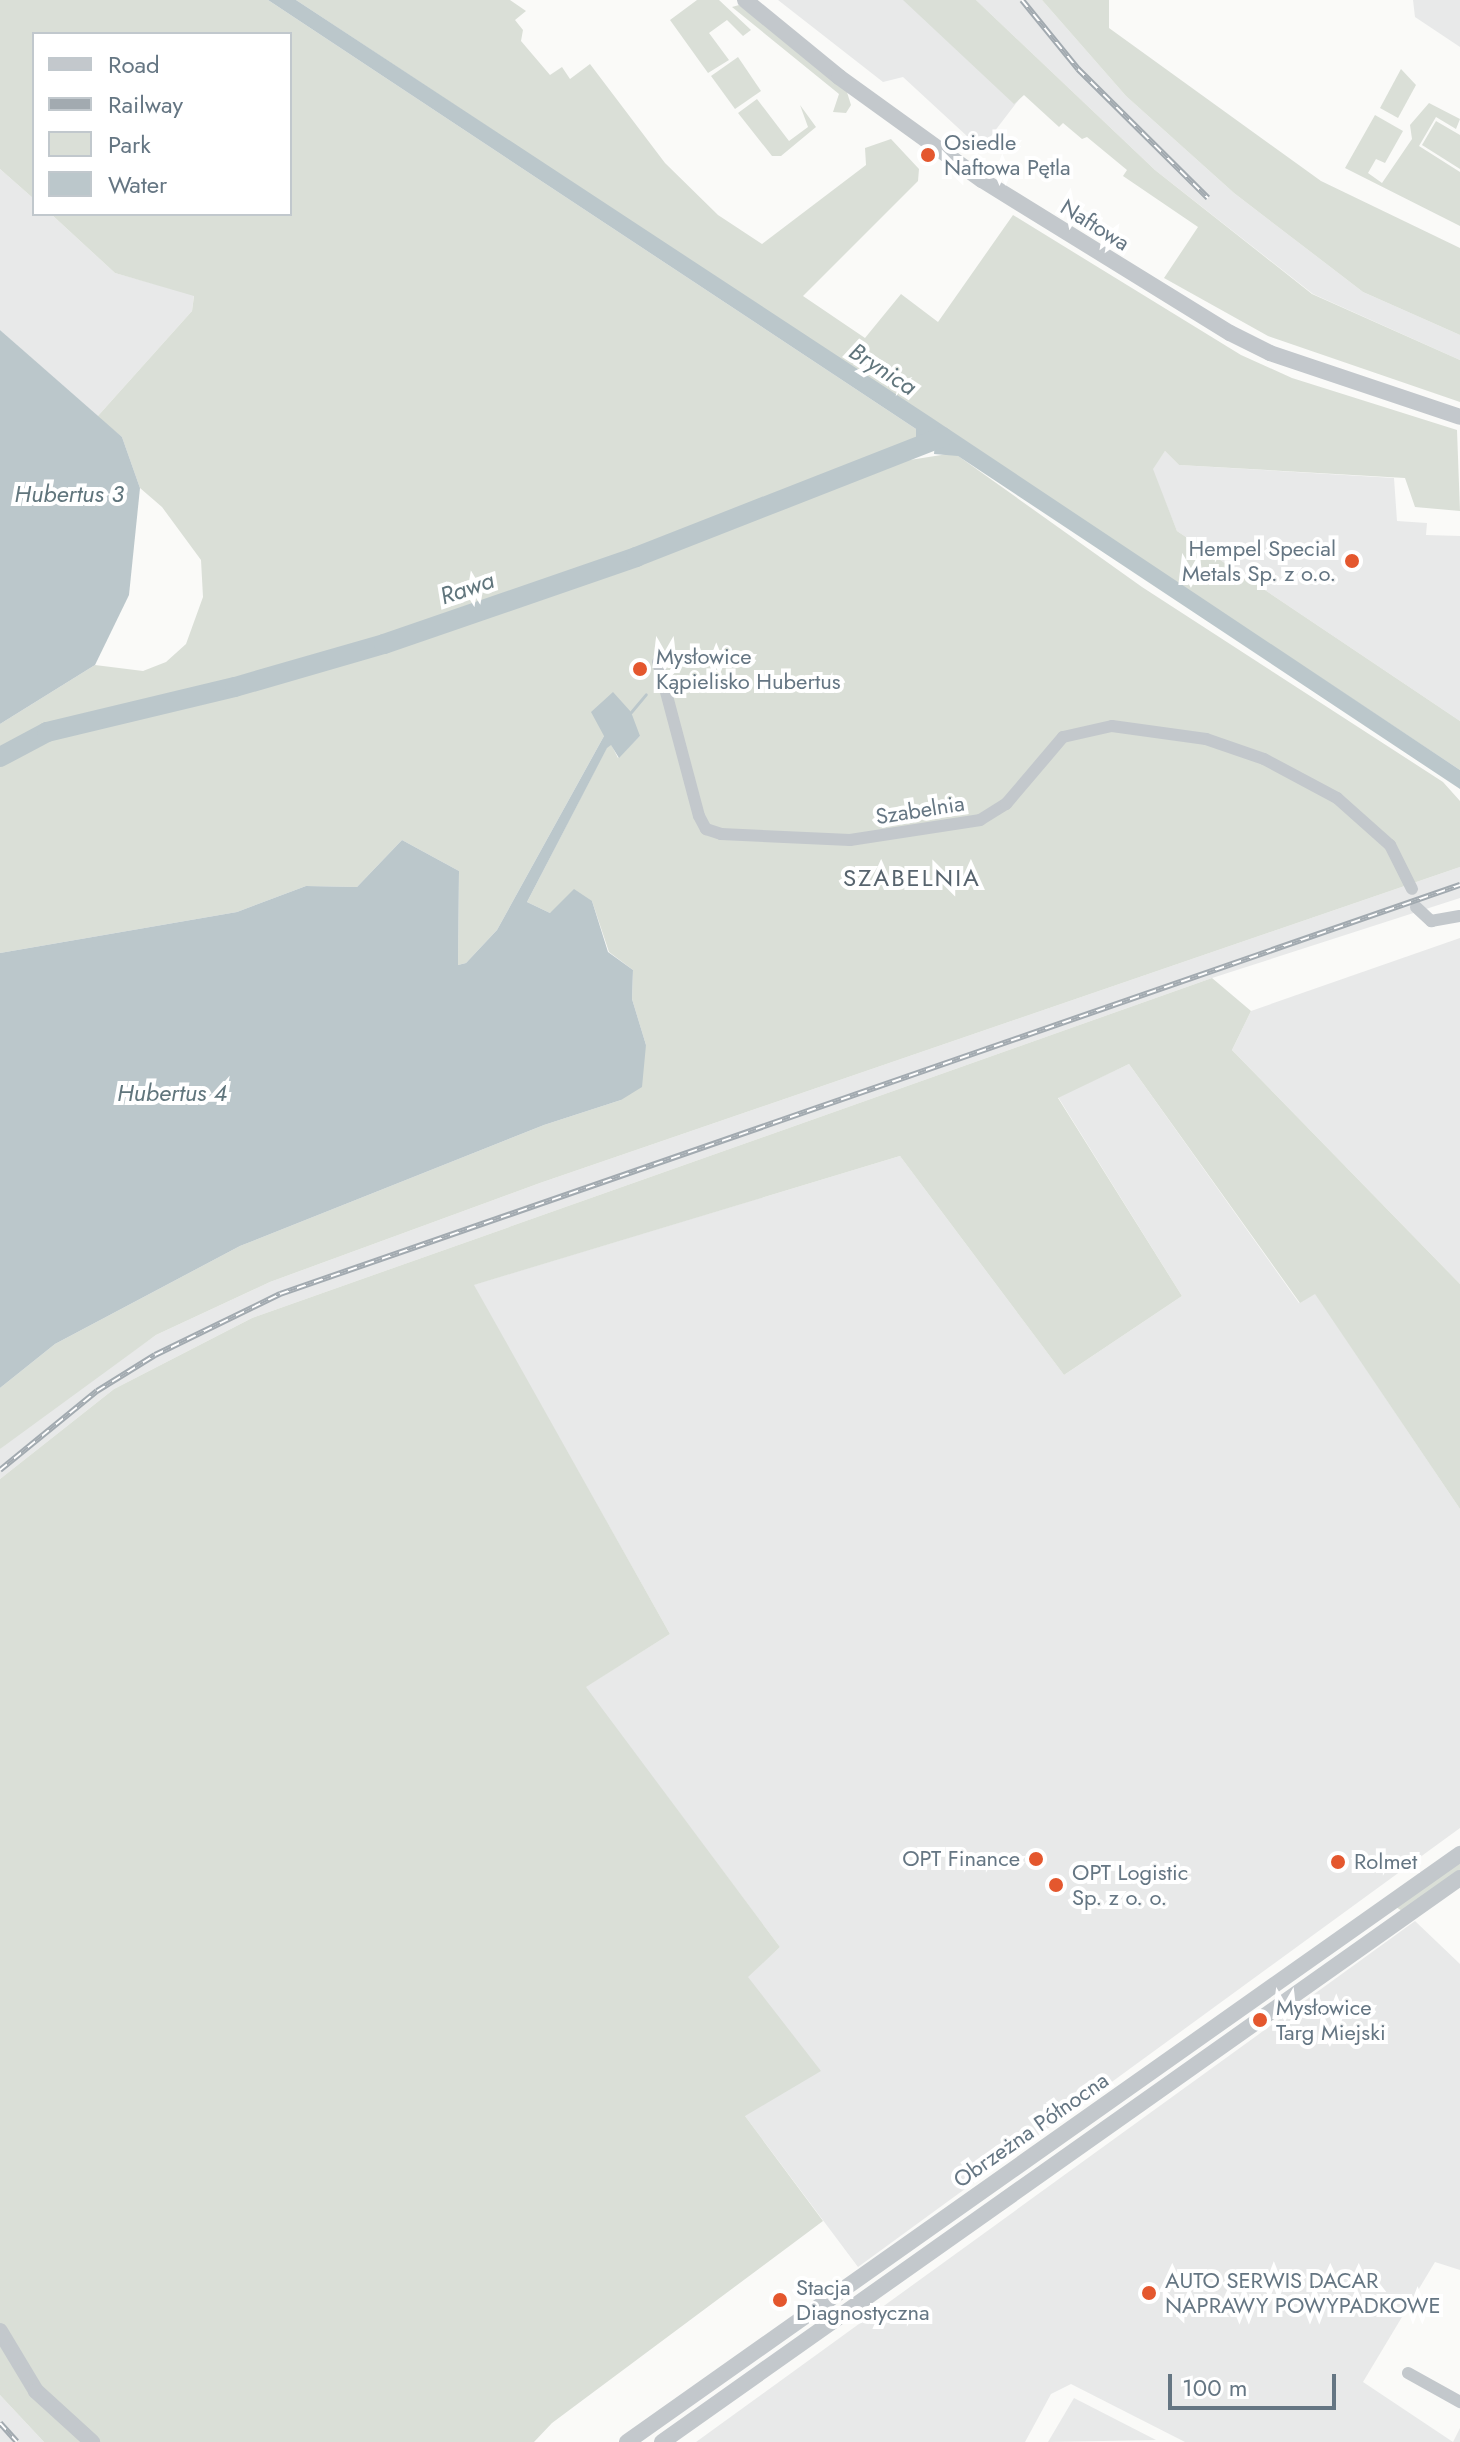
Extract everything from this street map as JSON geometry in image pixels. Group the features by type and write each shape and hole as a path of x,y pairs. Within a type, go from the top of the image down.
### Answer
{"street":[{"name":"Naftowa","path":"745,0 869,100 975,175 1230,333 1270,353 1460,417"},
{"name":"Szabelnia","path":"658,662 699,816 706,829 721,834 850,840 980,820 1006,804 1063,737 1112,726 1206,739 1264,759 1337,798 1390,845 1412,889"},
{"path":"1416,907 1431,921 1460,916"},
{"name":"Obrzeżna Północna","path":"627,2442 1460,1854"},
{"name":"Obrzeżna Północna","path":"662,2442 1460,1878"},
{"path":"1314,1957 1326,1974"},
{"path":"974,2197 986,2213"},
{"path":"0,2331 36,2391 92,2442"},
{"path":"1408,2373 1460,2402"}],"shaded area":[{"path":"778,0 915,0 1024,93 981,149 903,77 883,82"},
{"path":"976,0 1042,0 1126,96 1234,193 1363,292 1460,335 1460,360 1313,294 1155,170"},
{"path":"1413,0 1460,0 1460,47 1415,17"},
{"path":"0,169 32,197 32,216 53,216 115,273 194,295 192,311 97,417 0,330"},
{"path":"1165,451 1179,465 1394,478 1397,521 1427,523 1426,535 1460,536 1460,721 1177,531 1152,469"},
{"path":"1460,867 1460,898 1212,978 252,1318 114,1389 0,1479 0,1449 11,1437 156,1335 270,1282 540,1183"},
{"path":"1460,938 1460,1284 1232,1050 1251,1011"},
{"path":"1129,1064 1299,1303 1315,1293 1460,1509 1460,1828 858,2267 745,2116 747,1977 780,1947 585,1687 670,1634 473,1285 900,1156 1064,1375 1182,1296 1058,1097"},
{"path":"1415,1921 1460,1964 1460,2270 1435,2262 1363,2382 1453,2442 1185,2442 1071,2384 1051,2394 1025,2442 696,2442"},
{"path":"0,2395 44,2442 0,2442"},
{"path":"1074,2398 1156,2440 1048,2442"},
{"path":"1460,2428 1460,2442 1453,2442"}],"green space":[{"path":"0,0 268,0 916,429 919,437 894,456 535,590 318,662 50,729 0,752 0,724 95,665 143,671 166,662 186,644 203,597 201,560 162,507 140,488 122,437 97,417 192,311 194,296 115,273 53,216 292,216 292,32 32,32 32,197 0,169"},
{"path":"296,0 510,0 526,11 515,20 523,30 521,41 550,75 562,67 570,79 590,64 665,163 718,215 762,244 866,165 865,148 891,139 919,169 918,181 803,296 865,338 901,294 938,322 1013,215 1241,355 1292,378 1457,430 1460,511 1415,507 1405,478 1179,465 1165,451 1153,469 1177,531 1460,721 1460,770"},
{"path":"697,0 719,0 751,30 743,36 727,20 709,33 729,60 708,73 670,20"},
{"path":"903,0 976,0 1155,170 1312,294 1460,360 1460,402 1268,336 1164,278 1198,227 1123,176 1127,170 1087,137 1082,139 1063,123 1059,127 1024,95 1014,104"},
{"path":"1042,0 1109,0 1109,28 1321,181 1460,248 1460,335 1363,292 1234,193 1126,96"},
{"path":"739,5 846,89 851,105 846,113 833,112 839,94 732,7"},
{"path":"738,57 761,91 735,109 711,76"},
{"path":"1401,69 1416,85 1398,118 1380,108"},
{"path":"757,99 789,141 808,127 800,105 816,127 781,156 772,156 738,113"},
{"path":"1429,103 1460,119 1456,129 1436,117 1419,146 1460,172 1460,226 1345,168 1375,115 1403,131 1385,163 1376,159 1368,173 1382,183 1412,139 1410,125"},
{"path":"1436,121 1460,135 1460,169 1422,145"},
{"path":"954,453 1142,587 1443,782 1460,801 1460,867 540,1183 270,1282 156,1335 0,1449 0,1388 55,1344 240,1246 544,1125 621,1100 646,1045 632,999 633,970 609,952 592,901 550,913 527,902 607,747 611,744 618,758 640,736 604,736 497,930 466,963 458,965 459,871 402,840 357,887 306,886 237,912 0,953 0,761 53,735 306,673 650,554 897,462"},
{"path":"1212,978 1251,1011 1232,1050 1460,1284 1460,1509 1315,1294 1300,1303 1129,1064 1058,1098 1182,1296 1064,1375 900,1156 474,1285 670,1634 586,1687 780,1947 748,1977 821,2071 745,2116 823,2221 552,2423 534,2442 44,2442 0,2395 0,1479 114,1389 252,1318"},
{"path":"1460,1861 1460,1871 1402,1911 1396,1907"}],"water":[{"path":"268,0 296,0 929,416 1460,770 1460,789 958,456 934,454 935,442 916,442 916,429"},
{"name":"Hubertus 3","path":"0,330 122,437 140,488 129,595 95,665 0,724"},
{"name":"Hubertus 4","path":"613,692 631,712 640,736 619,758 611,745 607,748 527,902 550,913 574,889 592,901 608,952 633,970 632,999 646,1045 642,1087 621,1100 544,1125 240,1246 55,1344 0,1388 0,953 237,912 306,886 357,887 402,840 459,871 458,965 466,963 497,930 604,736 591,712"}],"waterway":[{"name":"Rawa","path":"0,757 47,732 235,687 384,644 636,557 942,437"},
{"name":"Rawa","path":"663,546 666,551"},
{"path":"631,712 646,694"}],"railway":[{"path":"1022,0 1078,69 1208,198"},
{"path":"0,1470 97,1391 155,1355 280,1294 1460,885"},
{"path":"0,2423 17,2442"}],"place":[{"name":"Osiedle Naftowa Pętla","path":"928,155"},
{"name":"Hempel Special Metals Sp. z o.o.","path":"1352,561"},
{"name":"Mysłowice Kąpielisko Hubertus","path":"640,669"},
{"name":"OPT Finance","path":"1036,1859"},
{"name":"Rolmet","path":"1338,1862"},
{"name":"OPT Logistic Sp. z o. o.","path":"1056,1885"},
{"name":"Mysłowice Targ Miejski","path":"1260,2020"},
{"name":"AUTO SERWIS DACAR NAPRAWY POWYPADKOWE","path":"1149,2293"},
{"name":"Stacja Diagnostyczna","path":"780,2300"}],"district":[{"name":"SZABELNIA","path":"912,878"}],"water label":[{"name":"Brynica","path":"883,369"}]}
